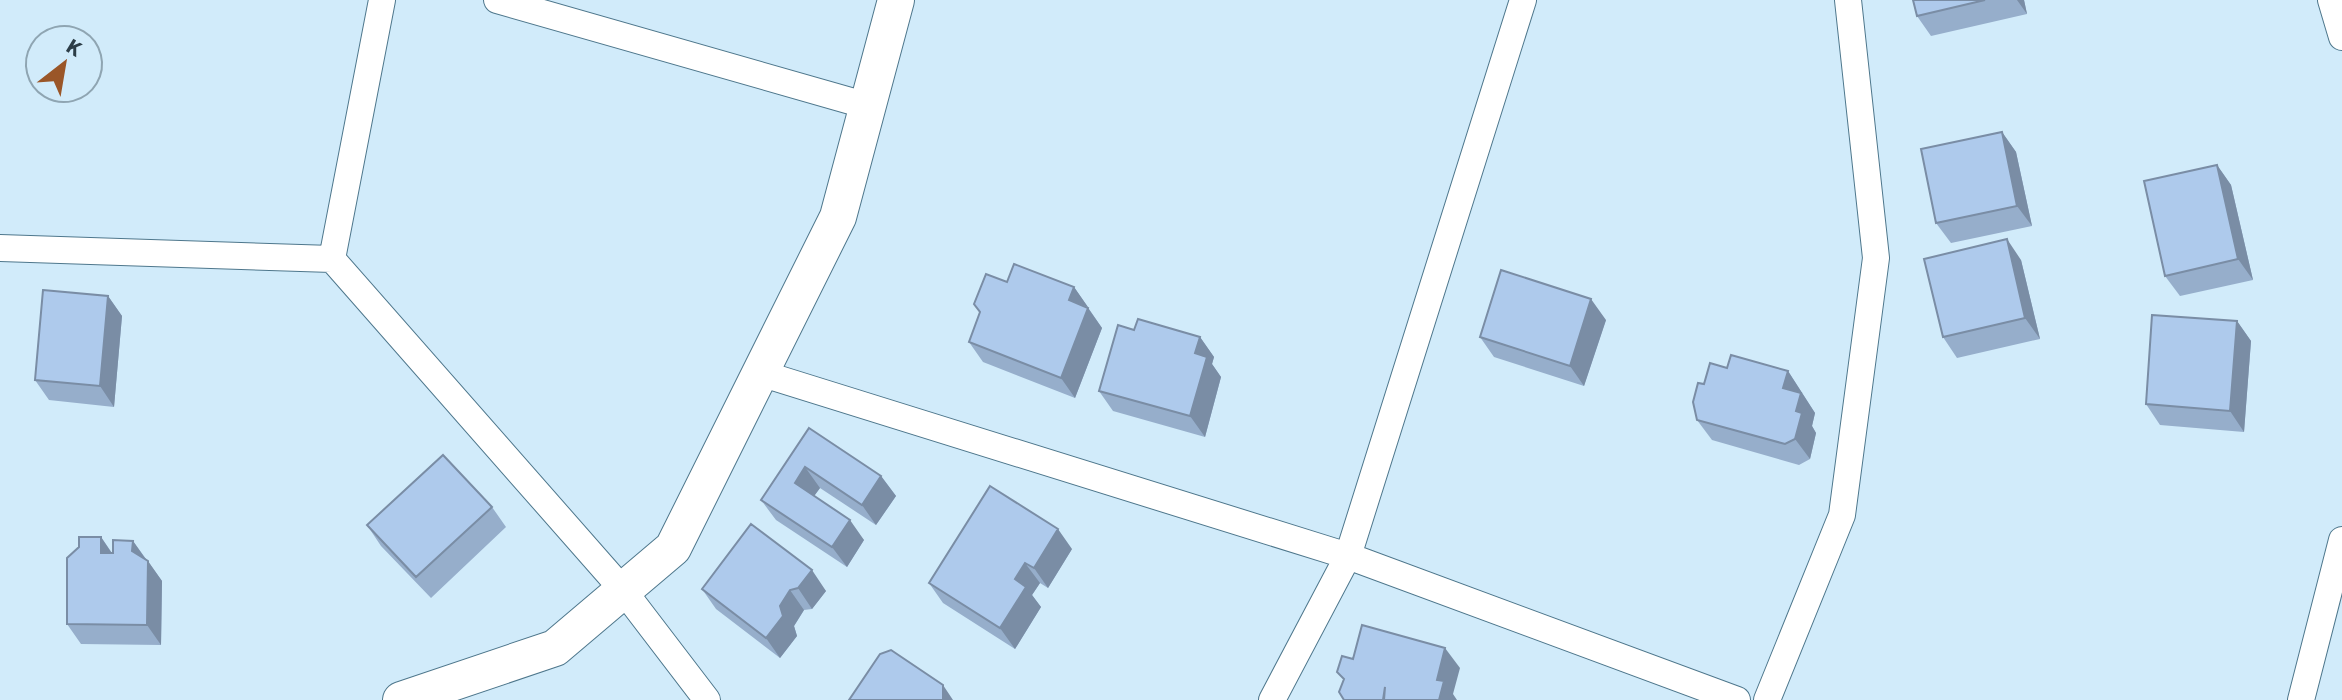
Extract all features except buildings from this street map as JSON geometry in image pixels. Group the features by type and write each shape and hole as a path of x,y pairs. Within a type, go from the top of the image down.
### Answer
{"street":[{"path":"332,259 382,0"},
{"path":"497,0 868,106"},
{"path":"401,700 555,648 673,548 838,217 896,0"},
{"path":"1272,700 1348,556 1523,0"},
{"path":"1767,700 1842,515 1876,258 1848,0"},
{"path":"2331,0 2342,37"},
{"path":"0,248 332,259 623,590 707,700"},
{"path":"760,373 1348,556 1737,700"},
{"path":"2301,700 2342,540"}]}
